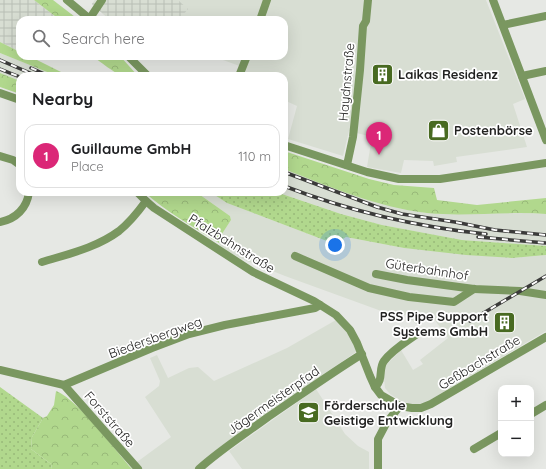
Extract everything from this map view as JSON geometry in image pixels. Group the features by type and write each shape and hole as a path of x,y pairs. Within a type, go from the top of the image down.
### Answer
{"street":[{"path":"67,0 86,16"},
{"path":"92,16 102,0"},
{"path":"261,16 267,0"},
{"name":"Haydnstraße","path":"346,166 353,137 363,26 366,21 368,0"},
{"path":"493,0 546,140"},
{"path":"502,25 546,16"},
{"path":"132,60 144,72"},
{"path":"241,72 245,60"},
{"path":"522,76 546,71"},
{"path":"0,93 16,99"},
{"path":"288,146 346,166 384,177 399,179 430,180 466,176 546,162"},
{"path":"0,156 16,162"},
{"path":"0,222 15,216 22,211 29,196"},
{"name":"Pfalzbahnstraße","path":"141,196 179,225 253,272 320,305"},
{"path":"42,262 89,247 107,239 120,230 146,201"},
{"name":"Güterbahnhof","path":"295,256 369,288 401,296 454,302 474,289"},
{"name":"Güterbahnhof","path":"376,274 407,280 474,289 520,291 546,295"},
{"name":"Geßbachstraße","path":"320,305 342,320 350,330 362,354 375,387 381,395 400,406 412,408 421,408 431,404 546,336"},
{"name":"Biedersbergweg","path":"64,385 189,334 225,325 315,308 320,305"},
{"path":"375,387 380,382 381,367 383,362 388,356 417,334"},
{"name":"Jägermeisterpfad","path":"200,469 210,459 262,422 320,381 362,354"},
{"path":"0,370 64,385"},
{"name":"Forststraße","path":"64,385 138,469"},
{"path":"534,412 546,405"},
{"path":"378,469 378,439 387,422 400,406"},
{"path":"474,449 498,435"}],"shaded area":[{"path":"0,0 34,0 55,16 16,16 16,50 0,42"},
{"path":"95,0 486,0 525,99 513,104 527,147 456,157 457,162 434,166 433,161 404,160 401,173 367,167 372,137 349,131 343,156 288,139 297,106 288,102 288,72 244,72 245,68 223,60 288,60 288,16 106,16 92,4"},
{"path":"95,0 178,0 188,9 182,16 106,16 92,4"},
{"path":"0,53 47,72 16,72 16,79 0,73"},
{"path":"288,171 379,203 426,213 467,214 501,212 546,214 546,246 462,240 382,225 341,214 288,196"},
{"path":"202,196 216,196 227,203 332,243 340,241 346,237 404,248 512,258 546,255 546,331 430,400 417,405 401,401 390,394 385,388 384,370 387,364 401,350 413,370 423,364 420,360 448,338 434,319 416,324 407,315 395,316 240,258 221,248 219,243 220,237 231,220 230,216"},
{"path":"336,320 349,335 357,350 356,352 249,425 194,469 142,469 137,462 171,437 145,397 159,386 160,381 150,358 157,355 168,378 189,368 198,367 214,381 287,348"},
{"name":"Förderschule Geistige Entwicklung","path":"316,389 345,434 358,446 369,452 369,469 242,469 229,451"}],"green space":[{"path":"34,0 53,0 74,16 55,16"},
{"path":"0,42 16,50 16,59 0,53"},
{"path":"17,60 37,60 61,72 47,72"},
{"path":"98,60 124,60 134,72 116,72"},
{"path":"0,73 16,79 16,93 0,87"},
{"path":"288,152 369,179 394,185 434,188 437,200 477,205 546,198 546,214 427,213 390,206 354,196 288,171"},
{"path":"149,196 202,196 230,216 231,220 220,237 219,243 171,213"},
{"path":"216,196 288,196 341,214 382,225 462,240 546,246 546,255 512,258 466,255 404,248 346,237 340,241 332,243 227,203"},
{"path":"0,387 43,418 32,437 31,449 51,464 52,469 0,469"},
{"path":"56,391 74,403 132,469 52,469 51,464 31,449 32,437 43,418 47,416 54,405"}],"railway":[{"path":"0,60 28,72"},
{"path":"31,68 40,72"},
{"path":"0,69 16,75"},
{"path":"288,174 377,207 402,214 495,230 546,235"},
{"path":"288,187 333,203 384,217 434,227 486,234"},
{"path":"478,237 546,243"},
{"path":"470,321 546,276"}],"place":[{"name":"Laikas Residenz","path":"382,74"},
{"name":"Postenbörse","path":"438,130"},
{"name":"Guillaume GmbH","path":"379,155"},
{"name":"PSS Pipe Support Systems GmbH","path":"504,323"},
{"name":"Förderschule Geistige Entwicklung","path":"308,412"}]}
